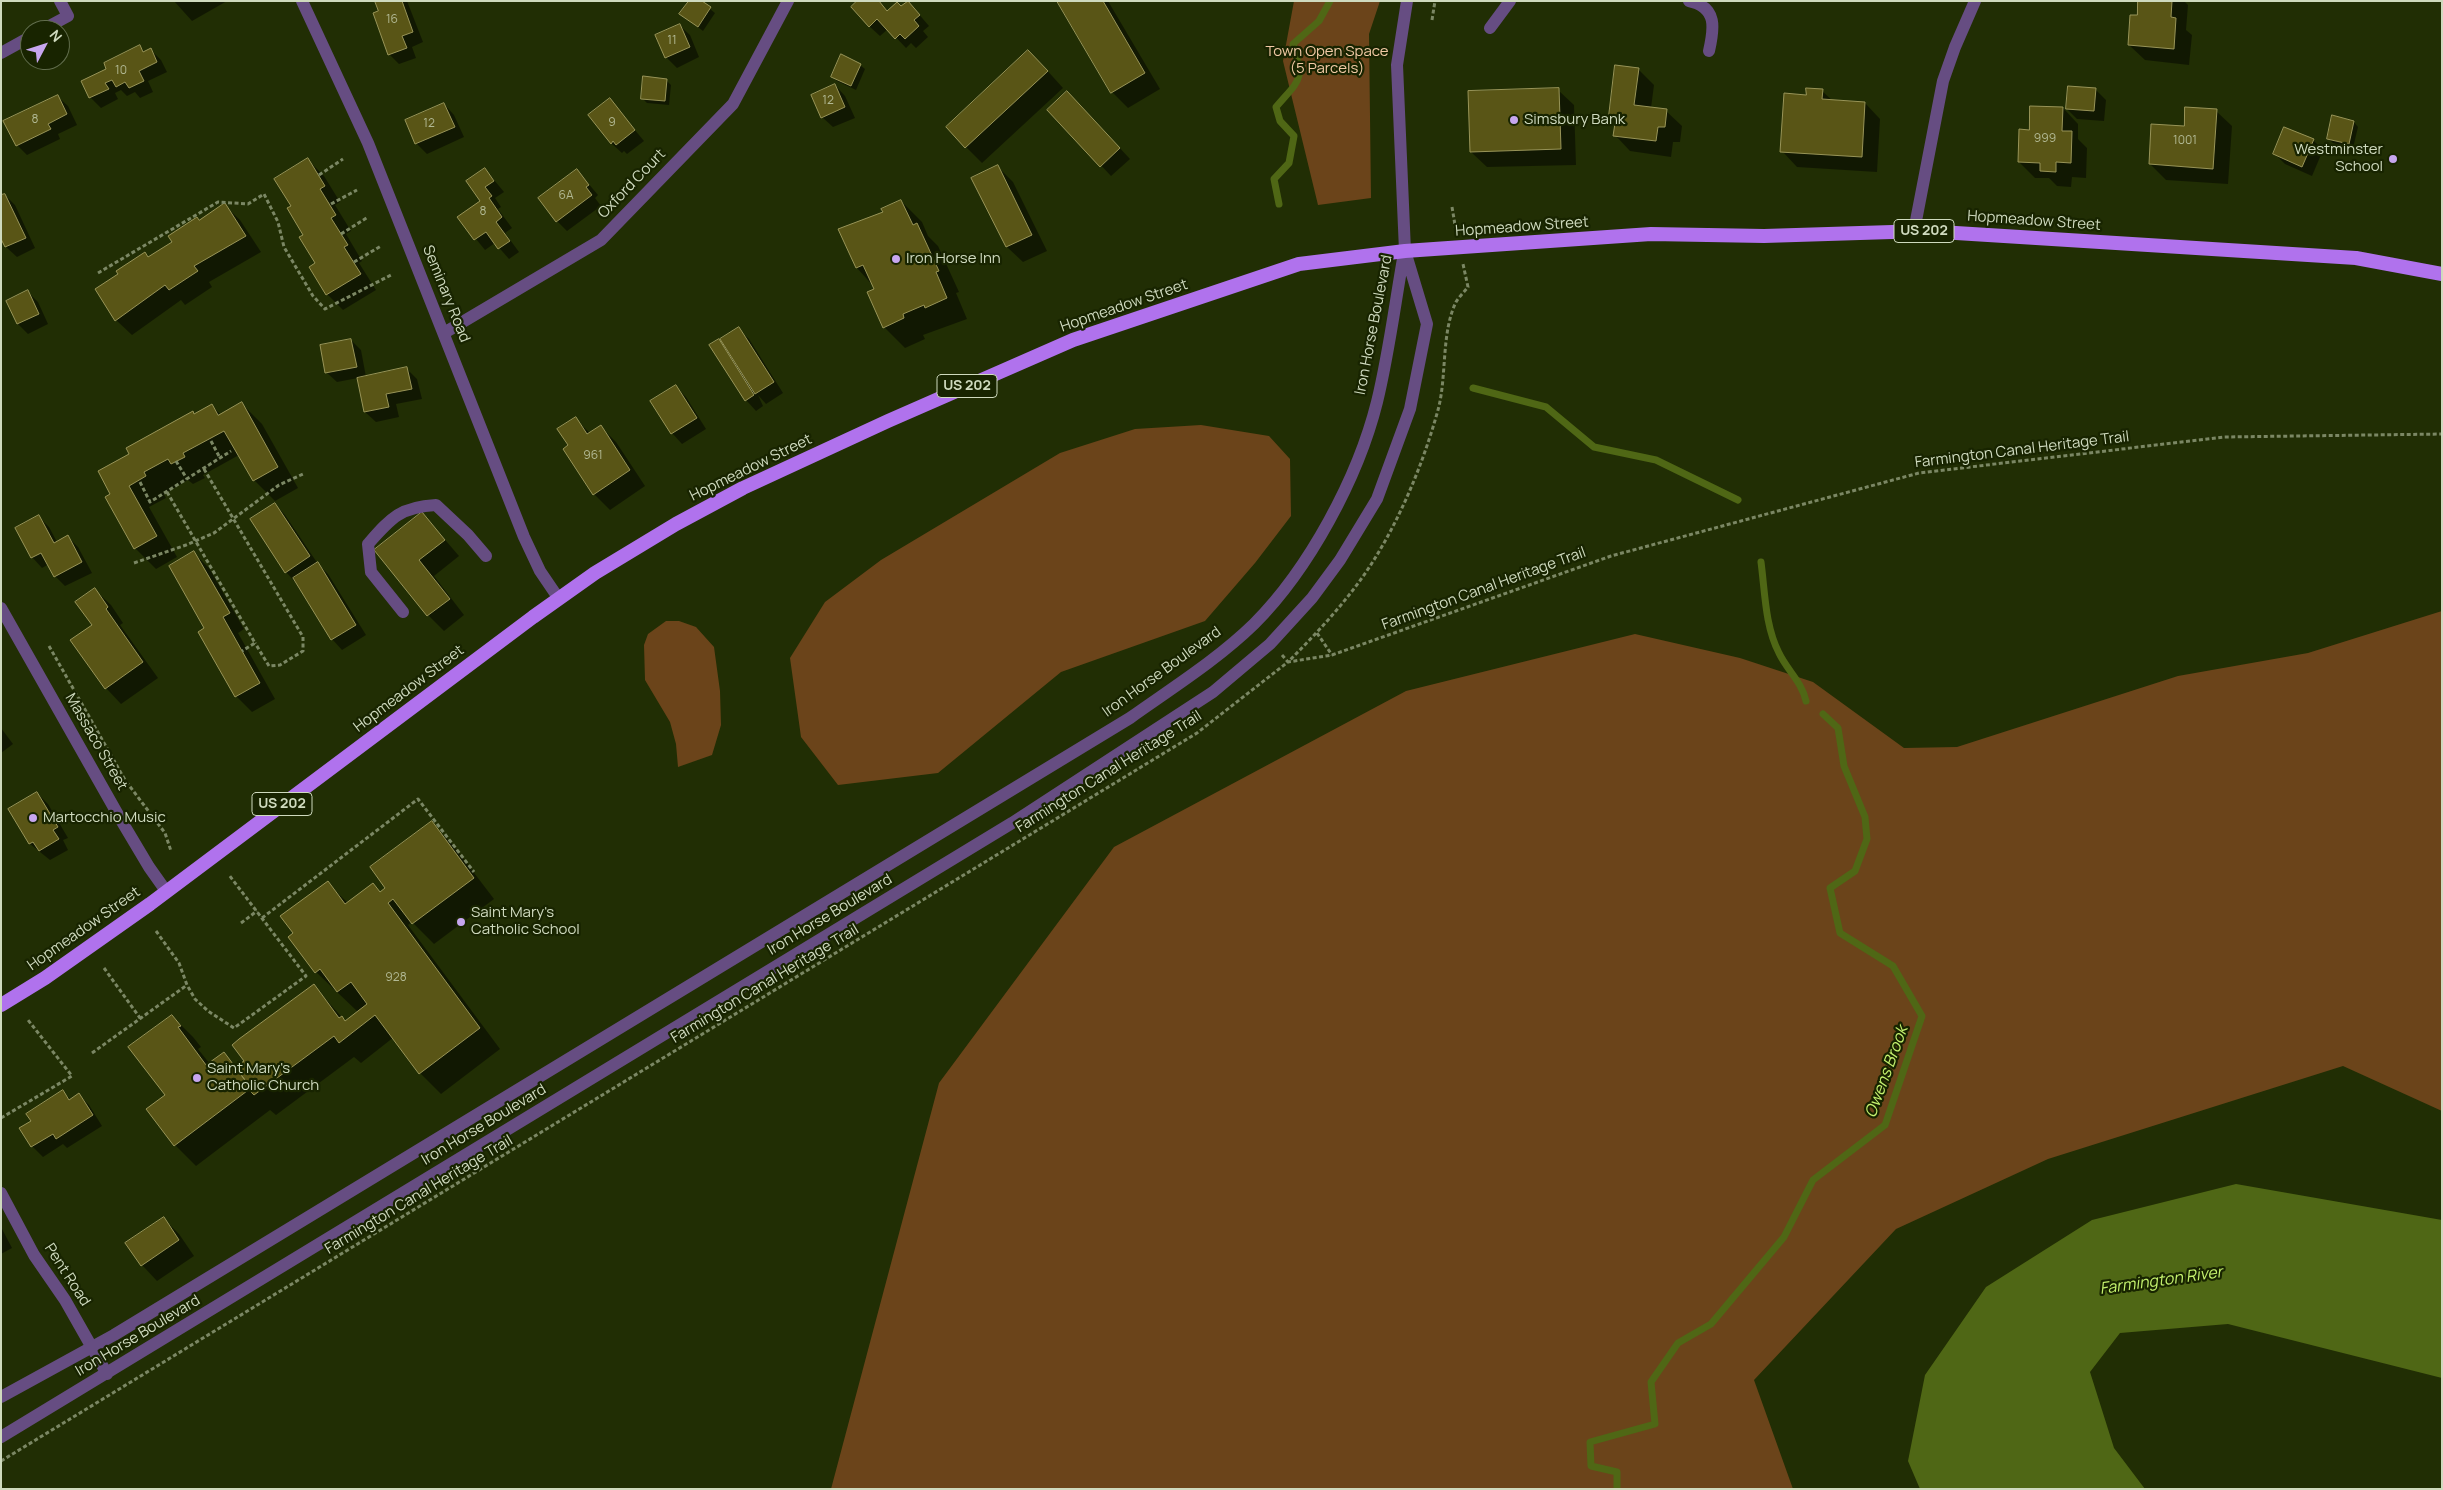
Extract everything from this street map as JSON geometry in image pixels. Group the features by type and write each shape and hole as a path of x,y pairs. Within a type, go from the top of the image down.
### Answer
{"highway":[{"name":"Hopmeadow Street","path":"1,1005 45,978 166,891 595,573 667,529 743,488 1073,340 1299,264 1405,251 1651,234 1764,236 1914,231 2356,258 2442,274"}],"street":[{"path":"60,1 68,16 61,20"},
{"name":"Seminary Road","path":"302,1 368,142 524,537 540,571 559,599"},
{"name":"Oxford Court","path":"444,334 600,240 733,104 788,1"},
{"path":"1405,251 1397,65 1407,1"},
{"path":"1490,28 1510,1"},
{"path":"1689,1 1700,4 1709,14 1714,27 1709,51"},
{"path":"1914,231 1943,82 1955,47 1975,1"},
{"path":"1,53 20,43"},
{"name":"Iron Horse Boulevard","path":"1,1397 93,1346 1130,718 1196,672 1252,626 1297,571 1328,523 1358,458 1376,402 1405,251"},
{"name":"Iron Horse Boulevard","path":"1,1437 1012,823 1213,692 1270,644 1312,598 1340,560 1377,499 1410,409 1427,324 1405,251"},
{"path":"403,612 371,572 368,544 397,514 421,506 436,505 468,535 486,556"},
{"name":"Massaco Street","path":"1,608 121,820 149,867 166,891"},
{"name":"Pent Road","path":"1,1193 34,1255 93,1346 107,1374"}],"path":[{"path":"1432,20 1435,1"},
{"path":"319,175 343,158"},
{"path":"331,204 357,190"},
{"path":"98,273 218,202 248,204 264,194 278,222 284,247 313,296 325,310 392,274"},
{"path":"342,234 368,217"},
{"path":"354,262 381,246"},
{"name":"Farmington Canal Heritage Trail","path":"1,1461 1197,733 1288,662 1332,655 1611,556 1919,473 2224,437 2442,434"},
{"path":"211,441 220,458"},
{"path":"140,482 150,502 231,451"},
{"path":"176,461 187,479"},
{"path":"167,492 269,666 280,665 303,651 303,637 204,469"},
{"path":"134,564 214,533 279,484 303,474"},
{"path":"1317,633 1332,655"},
{"path":"242,651 255,643"},
{"path":"49,646 125,780 165,833 171,852"},
{"path":"262,918 418,799 474,872"},
{"path":"156,931 179,963 187,985 195,999 208,1011 234,1028 306,976 229,875"},
{"path":"241,923 256,910"},
{"path":"104,968 140,1018"},
{"path":"92,1053 187,985"},
{"path":"1,1118 72,1076 28,1020"}],"green space":[{"name":"Town Open Space (5 Parcels)","path":"1294,1 1380,1 1369,34 1371,198 1318,205 1283,61"},
{"path":"1201,425 1269,436 1290,459 1291,516 1255,563 1205,621 1061,672 938,773 838,785 801,737 790,658 825,602 881,560 1060,453 1135,429"},
{"path":"2442,611 2442,1111 2343,1066 2048,1159 1896,1229 1754,1380 1793,1489 831,1489 939,1083 1114,847 1406,691 1635,634 1740,658 1813,682 1904,748 1957,747 2178,676 2308,653"},
{"path":"666,621 679,621 696,627 714,647 720,691 721,725 712,755 678,767 676,744 670,722 645,680 644,645 648,634"}],"water":[{"name":"Farmington River","path":"2236,1184 2442,1220 2442,1378 2228,1324 2120,1333 2090,1372 2114,1448 2145,1489 1920,1489 1908,1461 1925,1375 1986,1287 2092,1220"}],"building":[{"path":"375,1 402,1 413,32 402,36 407,48 388,55 373,13 378,11"},
{"path":"689,1 702,1 711,7 698,27 679,14"},
{"path":"857,1 879,1 887,11 897,2 901,6 908,1 920,15 914,20 919,26 905,39 900,34 895,39 877,19 869,27 851,7"},
{"path":"1057,1 1103,1 1145,73 1111,93"},
{"path":"2138,1 2172,1 2171,17 2176,18 2174,49 2128,45 2130,15 2137,15"},
{"path":"680,24 690,47 665,58 655,35"},
{"path":"140,45 143,52 151,48 157,62 139,71 144,81 129,88 125,82 116,87 112,80 105,83 109,89 89,98 81,81 106,69 104,63"},
{"path":"1028,50 1048,71 965,148 946,127"},
{"path":"841,54 861,64 851,86 831,77"},
{"path":"1615,65 1639,68 1634,105 1667,109 1665,127 1658,127 1656,141 1613,136 1616,117 1609,116"},
{"path":"643,76 667,79 665,101 641,99"},
{"path":"835,84 845,107 821,118 811,95"},
{"path":"2068,86 2096,88 2094,111 2066,109"},
{"name":"Simsbury Bank","path":"1559,88 1561,149 1470,152 1468,91"},
{"path":"1806,88 1823,89 1822,99 1865,102 1862,157 1780,152 1784,93 1806,95"},
{"path":"1067,91 1120,148 1100,167 1047,110"},
{"path":"58,95 67,114 48,124 51,129 16,146 3,121"},
{"path":"610,98 635,130 616,145 613,141 611,144 588,115"},
{"path":"444,103 455,127 415,144 405,120"},
{"path":"2030,106 2063,107 2062,131 2072,131 2071,163 2056,162 2056,172 2040,171 2040,163 2018,162 2019,129 2029,130"},
{"path":"2185,107 2217,109 2213,169 2149,164 2151,124 2184,126"},
{"path":"2332,115 2354,121 2349,144 2327,139"},
{"path":"2284,127 2314,139 2302,167 2273,154"},
{"path":"308,158 325,186 320,189 336,215 331,218 348,245 344,247 361,274 326,295 309,267 315,263 299,237 303,235 287,208 291,206 274,179"},
{"path":"998,165 1032,235 1006,247 971,178"},
{"path":"485,168 494,181 485,187 492,196 489,198 502,217 496,222 510,241 498,249 486,232 474,240 457,217 480,201 466,181"},
{"path":"577,169 589,185 586,187 592,195 556,222 538,198"},
{"path":"5,194 26,238 5,247 1,239 1,195"},
{"path":"901,200 913,225 917,223 939,271 936,272 947,298 925,308 924,305 903,314 904,318 883,328 867,292 874,289 863,265 856,268 838,229 883,212 881,209"},
{"path":"225,203 246,236 194,266 198,271 169,290 165,285 115,321 95,289 118,274 116,271 145,252 148,257 172,242 168,236 197,217 199,220"},
{"path":"28,290 39,314 17,324 6,301"},
{"path":"739,327 774,382 755,394 720,339"},
{"path":"351,339 357,367 325,373 320,345"},
{"path":"719,339 754,395 745,401 709,345"},
{"path":"407,367 412,389 386,394 389,407 364,412 357,378"},
{"path":"676,385 697,418 671,434 650,401"},
{"path":"242,402 278,467 253,481 224,431 183,453 185,457 171,464 168,459 144,472 146,476 129,486 157,536 134,549 105,497 110,494 98,471 129,454 126,448 193,411 194,414 212,404 218,415"},
{"path":"576,417 587,434 601,425 630,470 593,495 563,449 568,445 557,429"},
{"path":"275,503 310,556 285,573 250,519"},
{"path":"422,512 445,540 419,560 450,599 427,616 374,550"},
{"path":"39,515 54,543 68,535 82,562 54,577 41,553 31,558 15,528"},
{"path":"194,551 230,613 223,617 260,683 235,697 198,632 204,628 169,566"},
{"path":"318,562 356,625 331,640 293,578"},
{"path":"95,588 108,607 106,609 143,662 105,689 70,640 92,625 75,602"},
{"name":"Martocchio Music","path":"37,792 58,827 53,830 59,839 39,851 33,842 29,844 8,809"},
{"path":"432,821 474,878 412,924 393,899 388,903 480,1028 419,1074 375,1015 339,1043 334,1036 254,1095 235,1067 244,1061 232,1045 239,1039 314,984 339,1018 342,1016 345,1021 367,1004 351,982 337,992 320,969 315,973 288,937 293,933 280,916 328,881 345,904 373,883 380,892 385,888 370,867"},
{"name":"Saint Mary's Catholic Church","path":"172,1015 181,1026 178,1027 206,1065 224,1052 251,1088 174,1146 146,1109 165,1095 128,1047"},
{"path":"63,1090 69,1100 79,1093 93,1115 56,1139 53,1134 31,1147 19,1128 31,1121 26,1114"},
{"path":"164,1217 179,1240 141,1266 125,1243"}],"waterway":[{"name":"Owens Brook","path":"1279,204 1274,179 1289,163 1294,136 1280,121 1276,107 1298,79 1299,66 1293,44 1319,21 1330,1"},
{"name":"Owens Brook","path":"1473,388 1546,407 1594,447 1656,460 1738,500"},
{"name":"Owens Brook","path":"1761,562 1766,609 1774,643 1782,659 1798,682 1806,701"},
{"name":"Owens Brook","path":"1617,1489 1617,1472 1591,1466 1590,1442 1655,1424 1651,1382 1678,1343 1711,1324 1784,1237 1813,1180 1885,1125 1922,1016 1893,966 1840,933 1830,888 1855,871 1867,839 1865,817 1844,766 1838,728 1823,714"}],"place":[{"name":"Simsbury Bank","path":"1514,120"},
{"name":"Westminster School","path":"2393,159"},
{"name":"Iron Horse Inn","path":"896,259"},
{"name":"Martocchio Music","path":"33,818"},
{"name":"Saint Mary's Catholic School","path":"461,922"},
{"name":"Saint Mary's Catholic Church","path":"197,1078"}]}
